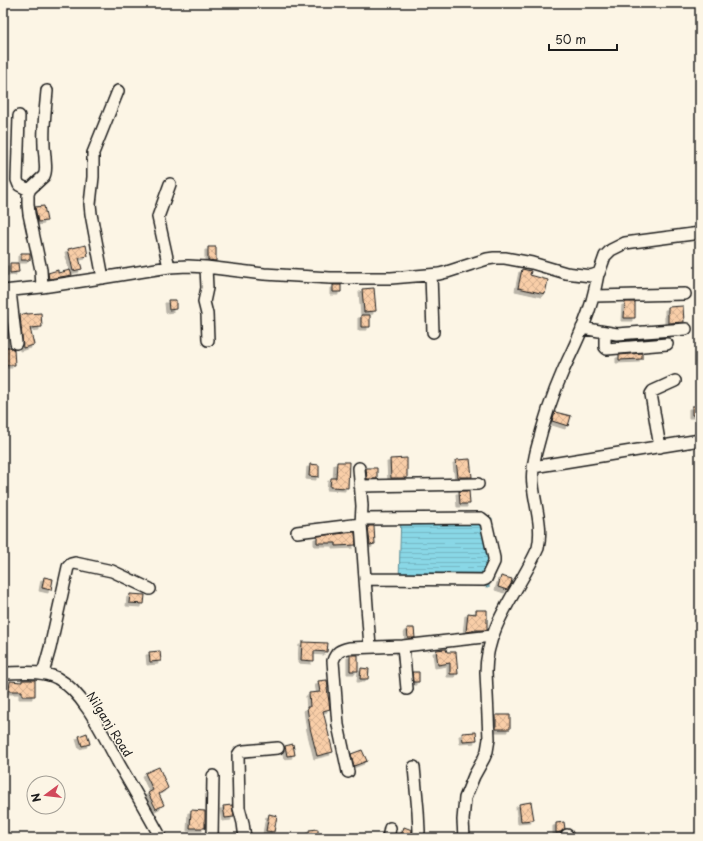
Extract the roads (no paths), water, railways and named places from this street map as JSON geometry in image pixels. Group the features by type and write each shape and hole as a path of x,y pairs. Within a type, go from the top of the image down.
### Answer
{"street":[{"path":"42,287 41,270 29,209 29,190 45,174 43,138 47,91"},
{"path":"103,278 90,204 93,177 92,156 118,91"},
{"path":"19,116 17,180 19,185 29,190"},
{"path":"168,267 158,217 170,184"},
{"path":"464,838 463,820 465,798 474,776 484,758 489,739 486,662 488,652 492,636 501,616 535,555 540,541 539,523 533,484 533,467 540,437 558,383 594,296 598,274 607,254 611,250 620,246 700,233"},
{"path":"16,343 6,291 103,278 168,267 194,266 264,274 330,278 391,278 431,275 453,271 487,259 505,258 532,263 566,273 591,276 598,274"},
{"path":"206,267 204,304 207,314 208,340"},
{"path":"431,275 433,332"},
{"path":"594,296 685,294"},
{"path":"582,328 621,334 686,329"},
{"path":"605,332 605,347 607,348 667,344"},
{"path":"660,447 651,394 653,391 675,381"},
{"path":"533,467 700,440"},
{"path":"359,468 362,506 361,521 370,647"},
{"path":"360,486 478,484"},
{"path":"297,532 361,521 481,518 486,522 494,558 494,562 486,579 365,579"},
{"path":"43,673 68,567 71,564 75,563 112,571 150,589"},
{"path":"348,772 338,725 333,661 337,652 341,649 349,648 403,646 492,636"},
{"path":"403,646 407,689"},
{"name":"Nilganj Road","path":"3,673 43,673 56,677 73,690 88,710 161,838"},
{"path":"245,838 243,820 239,808 238,755 240,752 244,751 278,748"},
{"path":"414,767 418,811 418,838"},
{"path":"212,838 213,776"}],"water":[{"path":"401,515 492,518 489,587 399,580"}]}
